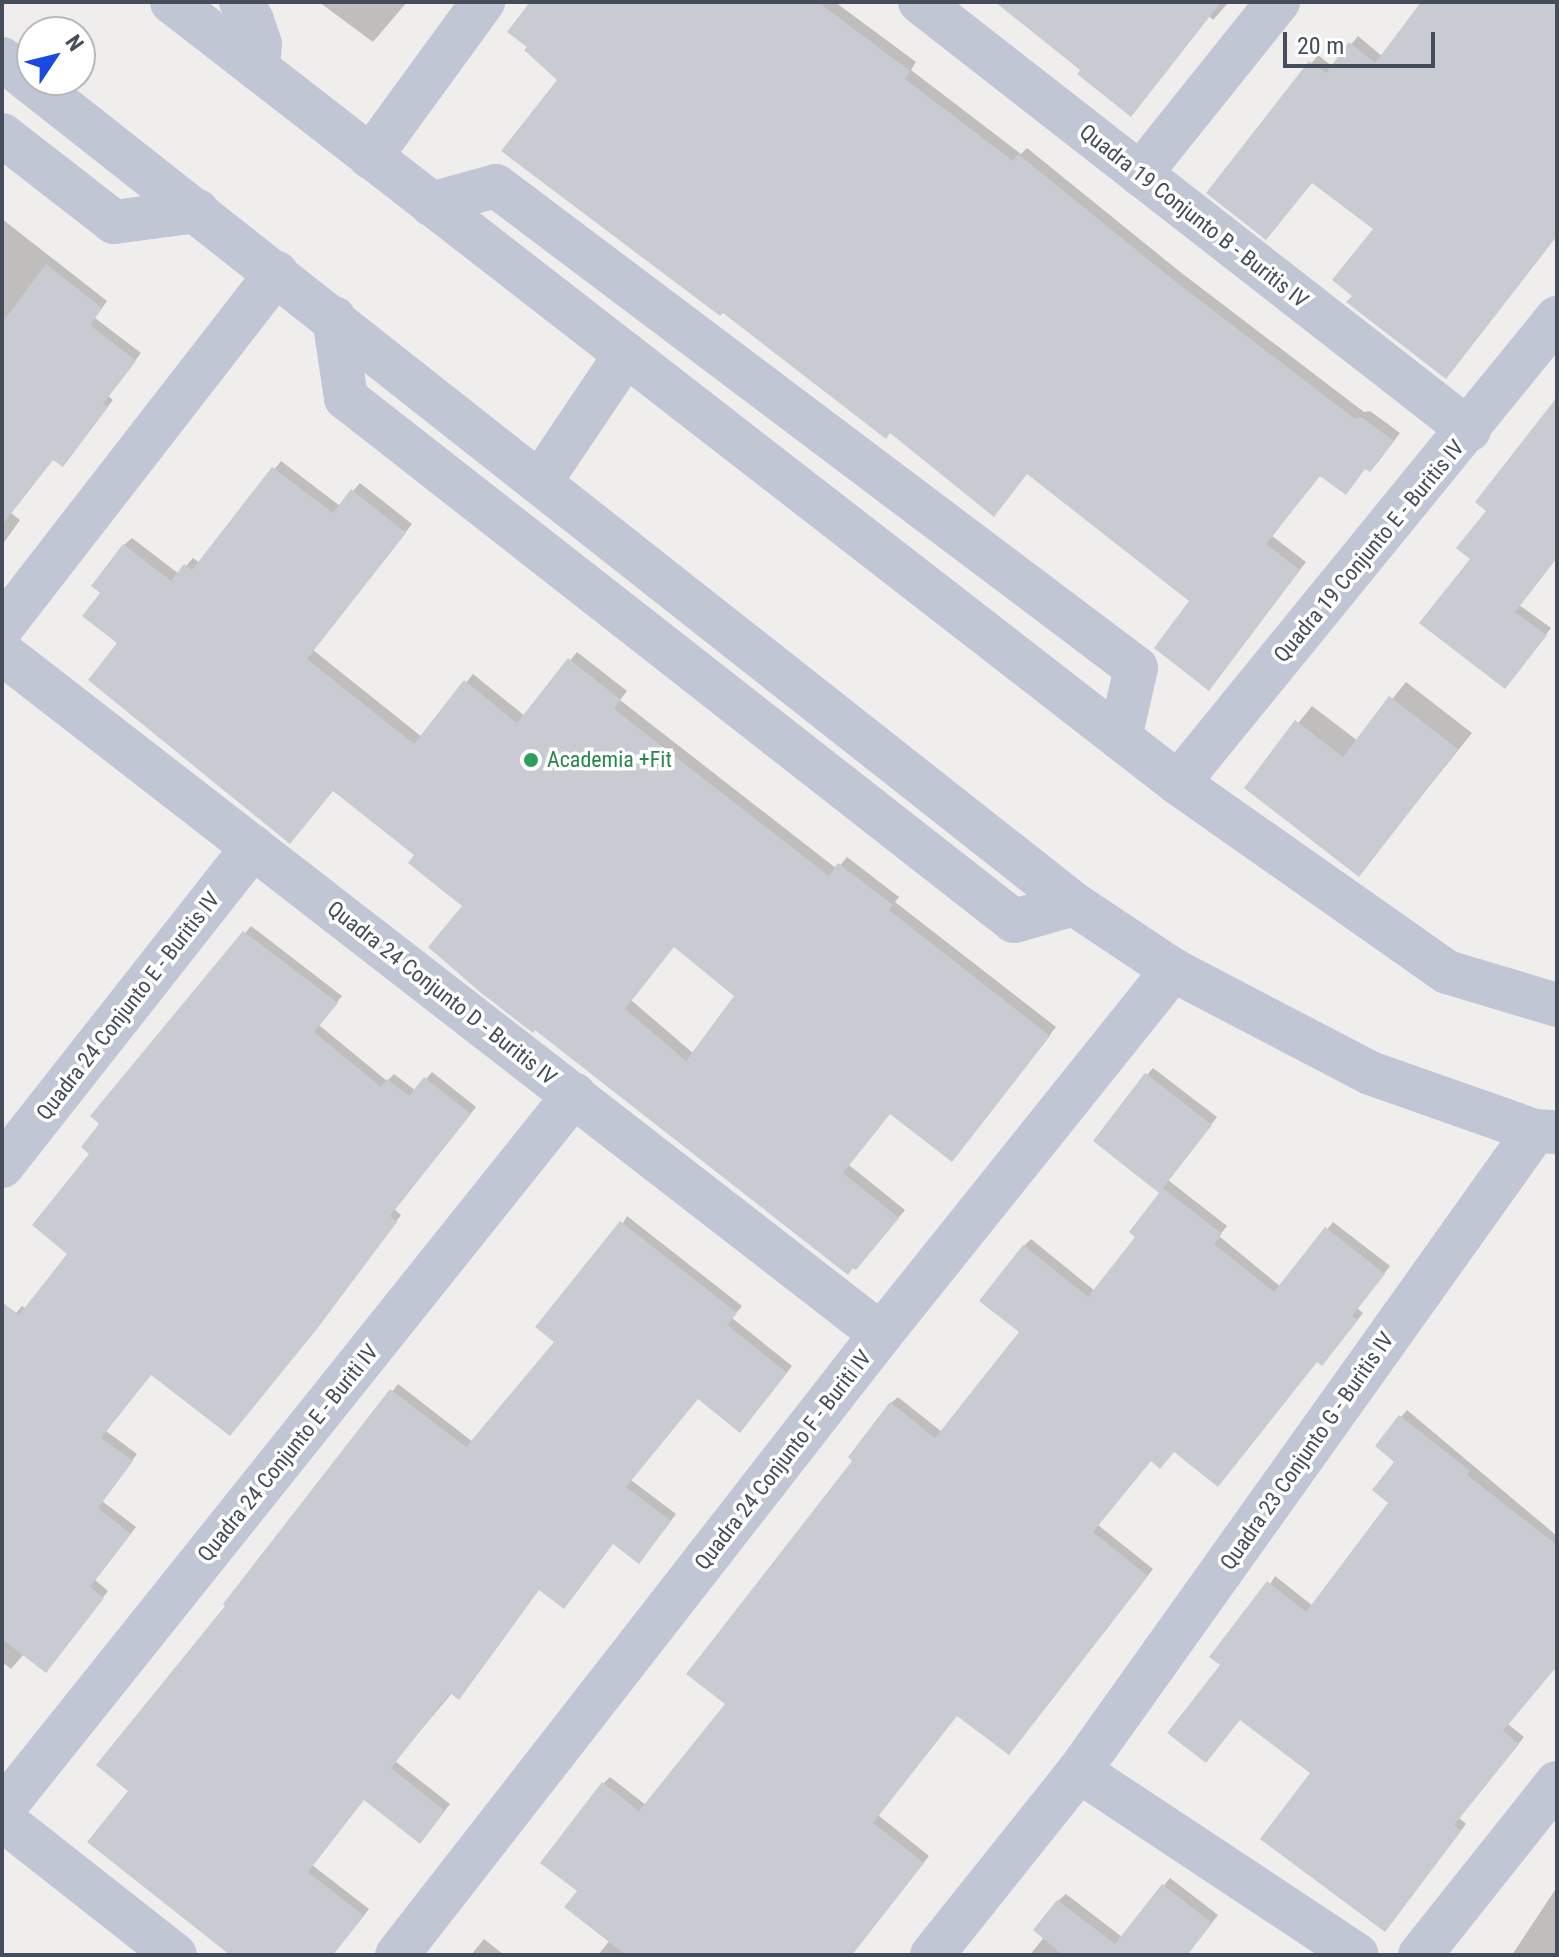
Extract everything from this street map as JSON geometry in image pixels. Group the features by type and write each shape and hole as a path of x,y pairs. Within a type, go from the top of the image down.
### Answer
{"street":[{"path":"172,2 1178,783 1447,972 1557,1005"},
{"path":"241,2 252,20 260,44 258,69"},
{"path":"370,157 483,2"},
{"name":"Quadra 19 Conjunto B - Buritis IV","path":"920,2 1469,430"},
{"path":"1140,174 1278,2"},
{"path":"2,59 1074,904 1173,970 1370,1073 1546,1132"},
{"path":"2,135 114,222 197,211"},
{"path":"431,204 496,186 1136,668 1120,738"},
{"path":"2,627 277,273"},
{"path":"334,318 346,398 1014,921 1074,904"},
{"name":"Quadra 19 Conjunto E - Buritis IV","path":"1178,783 1469,430 1557,318"},
{"path":"540,482 626,354"},
{"name":"Quadra 24 Conjunto D - Buritis IV","path":"2,653 881,1334"},
{"name":"Quadra 24 Conjunto E - Buritis IV","path":"2,1166 253,847"},
{"name":"Quadra 24 Conjunto F - Buriti IV","path":"397,1955 881,1334 1173,970"},
{"name":"Quadra 24 Conjunto E - Buriti IV","path":"2,1810 574,1095"},
{"name":"Quadra 23 Conjunto G - Buritis IV","path":"932,1955 1079,1771 1546,1132"},
{"path":"1079,1771 1357,1955"},
{"path":"1420,1955 1557,1783"},
{"path":"2,1819 175,1955"}],"building":[{"path":"530,2 818,2 910,71 905,79 1013,161 1018,154 1171,278 1355,419 1361,417 1394,441 1370,472 1365,469 1346,495 1320,476 1266,544 1300,570 1209,691 1154,648 1189,601 1027,474 994,517 890,433 886,439 723,313 720,316 501,151 557,80 524,50 527,47 507,32"},
{"path":"995,2 1221,2 1131,117 1077,74 1080,70"},
{"path":"1421,2 1557,2 1557,236 1446,379 1346,302 1352,296 1332,280 1373,229 1312,183 1266,240 1206,193 1309,61 1326,73 1349,42 1375,63"},
{"path":"46,264 102,308 90,325 136,361 103,404 108,407 63,467 53,460 2,525 2,323"},
{"path":"1557,397 1557,558 1515,612 1547,635 1505,689 1419,623 1470,559 1456,548 1486,511 1475,502"},
{"path":"272,467 333,513 351,489 406,533 307,659 414,744 464,680 517,723 568,658 621,700 614,709 829,876 838,863 893,905 889,910 1050,1036 952,1162 890,1114 843,1173 899,1218 856,1270 853,1268 848,1275 535,1030 533,1033 480,992 428,947 462,906 408,863 414,855 333,791 290,844 88,680 117,643 82,616 100,593 91,586 123,544 171,581 184,564 192,570","holes":["674,947 734,996 686,1061 625,1009"]},
{"path":"1389,696 1458,749 1359,877 1244,788 1295,720 1343,757"},
{"path":"243,931 338,1003 314,1032 381,1087 387,1079 409,1096 424,1077 471,1114 390,1216 397,1222 316,1330 230,1436 151,1375 101,1438 133,1461 98,1508 131,1534 90,1587 104,1598 46,1673 2,1639 2,1302 19,1315 67,1254 32,1225 89,1154 81,1147 99,1124 90,1116"},
{"path":"1145,1073 1212,1125 1163,1188 1222,1234 1214,1244 1274,1292 1325,1227 1385,1274 1352,1316 1358,1320 1322,1366 1317,1362 1218,1487 1174,1452 1160,1469 1151,1461 1093,1532 1148,1576 1009,1755 957,1716 873,1823 924,1863 852,1955 626,1955 564,1907 577,1891 540,1863 602,1782 639,1811 725,1704 686,1674 852,1461 848,1457 890,1402 935,1438 1019,1332 979,1301 1023,1245 1088,1297 1135,1237 1129,1232 1159,1193 1093,1141"},
{"path":"620,1221 737,1313 727,1325 787,1373 740,1433 698,1399 626,1487 671,1521 639,1564 613,1544 564,1609 539,1590 459,1700 450,1693 391,1768 445,1811 420,1844 364,1800 308,1872 364,1916 333,1955 230,1955 87,1842 128,1791 96,1765 225,1606 223,1604 390,1389 466,1447 554,1342 535,1327"},
{"path":"1399,1415 1470,1471 1467,1475 1557,1545 1557,1666 1503,1731 1519,1744 1454,1825 1461,1831 1385,1932 1260,1839 1310,1773 1240,1720 1206,1763 1167,1733 1220,1665 1209,1657 1267,1581 1306,1612 1388,1503 1372,1490 1394,1462 1375,1446"},
{"path":"1162,1884 1212,1923 1187,1955 1063,1955 1033,1930 1057,1900 1115,1944"}],"place":[{"name":"Academia +Fit","path":"531,760"}]}
